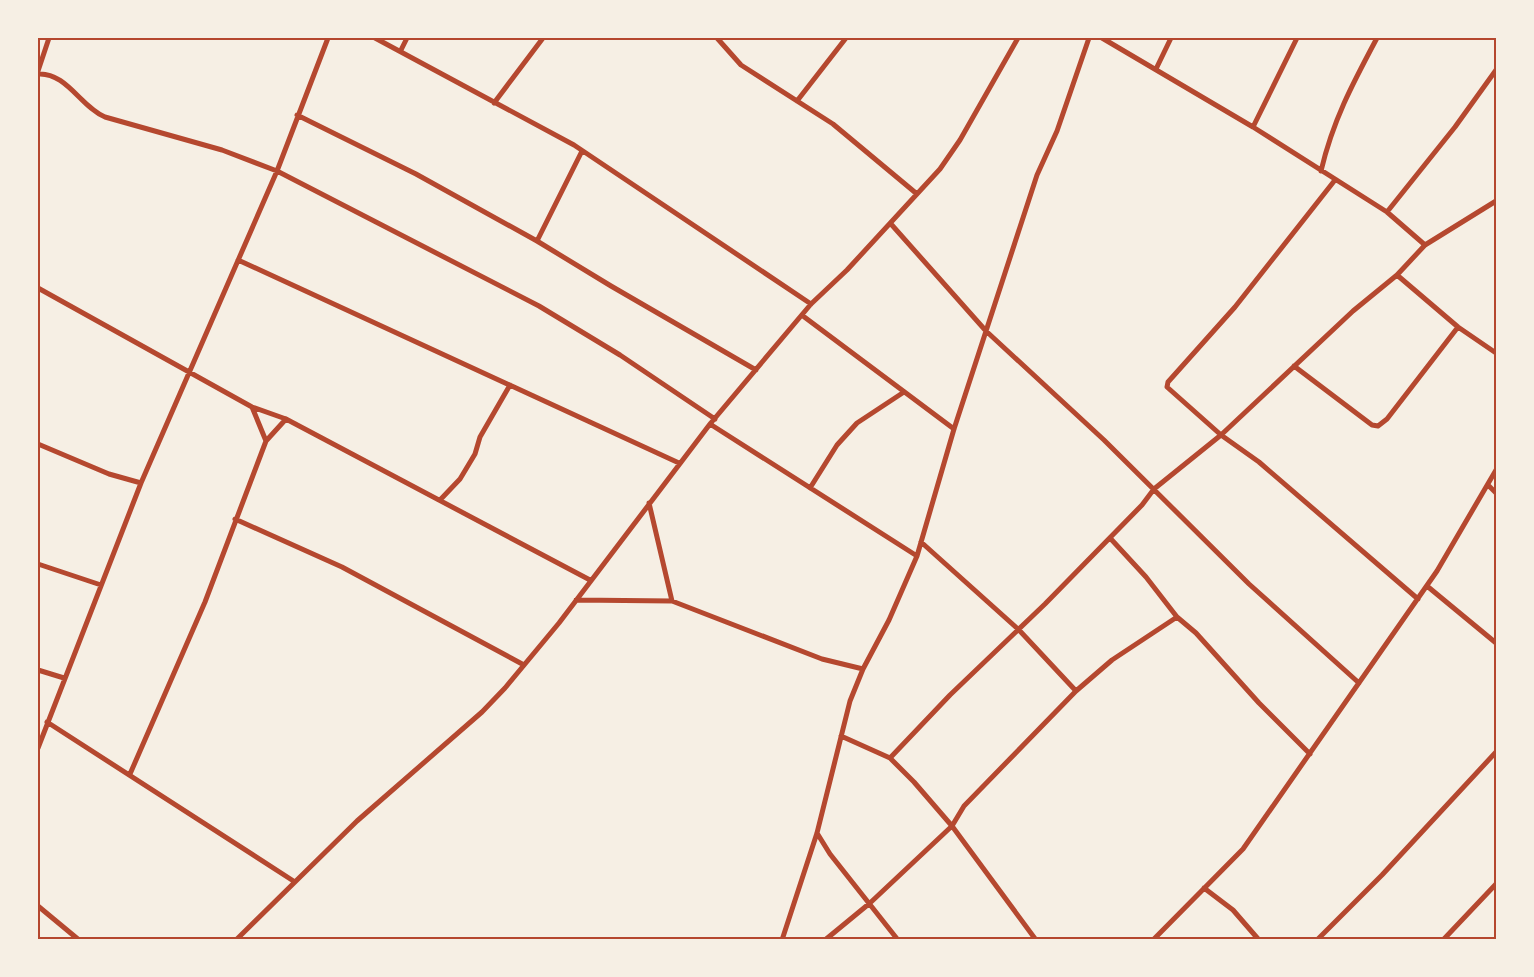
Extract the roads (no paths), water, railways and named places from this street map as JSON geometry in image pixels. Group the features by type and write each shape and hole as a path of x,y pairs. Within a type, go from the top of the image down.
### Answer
{"street":[{"path":"49,38 38,72 58,78 89,107 105,117 222,150 277,171 539,306 598,341 715,419"},
{"path":"38,748 141,483 277,171 328,38"},
{"path":"375,38 401,50 494,103 552,132 678,212 812,304"},
{"path":"401,50 407,38"},
{"path":"494,103 543,38"},
{"path":"717,38 741,65 833,124 917,194"},
{"path":"722,43 727,38"},
{"path":"798,102 846,38"},
{"path":"236,940 357,821 482,712 524,666 710,424 812,304 891,224 940,169 960,140 1018,38"},
{"path":"782,940 817,833 850,701 863,669 889,620 917,556 954,429 1037,175 1070,96 1089,38"},
{"path":"1102,38 1253,127 1321,172 1387,212 1425,245"},
{"path":"1156,69 1171,38"},
{"path":"1253,127 1297,38"},
{"path":"1321,172 1328,141 1341,105 1377,38"},
{"path":"1387,212 1455,127 1496,70"},
{"path":"297,115 416,174 537,241 610,286 756,370"},
{"path":"537,241 582,151"},
{"path":"1335,180 1235,307 1168,382 1168,389 1221,435 1259,462 1418,599"},
{"path":"890,758 950,695 1019,630 1110,538 1142,505 1154,489 1221,435 1353,311 1397,275 1425,245 1496,201"},
{"path":"891,224 986,331 1154,489 1249,584 1359,683"},
{"path":"238,260 510,384 679,464"},
{"path":"1397,275 1458,327 1496,353"},
{"path":"38,288 252,407 286,419 590,580"},
{"path":"803,316 954,429"},
{"path":"1294,366 1372,425 1378,426 1387,419 1458,327"},
{"path":"440,500 460,479 475,454 480,437 510,384"},
{"path":"810,488 837,445 857,423 904,392"},
{"path":"252,407 266,441"},
{"path":"130,774 205,602 266,441 286,419"},
{"path":"710,424 917,556"},
{"path":"38,444 109,474 141,483"},
{"path":"1153,940 1243,849 1427,586 1496,470"},
{"path":"1488,485 1496,493"},
{"path":"649,503 672,601"},
{"path":"235,519 342,567 524,666"},
{"path":"1110,538 1146,577 1178,617 1196,633 1259,703 1310,754"},
{"path":"922,542 1019,630 1076,691"},
{"path":"38,564 101,585"},
{"path":"1427,586 1496,643"},
{"path":"576,600 672,601 822,659 863,669"},
{"path":"825,940 870,903 952,826 964,806 1076,691 1119,655 1178,617"},
{"path":"38,670 64,678"},
{"path":"47,722 295,882"},
{"path":"841,736 890,758 952,826 1036,940"},
{"path":"1317,940 1382,876 1496,752"},
{"path":"817,833 830,854 898,940"},
{"path":"1443,940 1496,884"},
{"path":"1204,888 1232,910 1259,940"},
{"path":"38,906 79,940"},
{"path":"1450,932 1450,940"}]}
